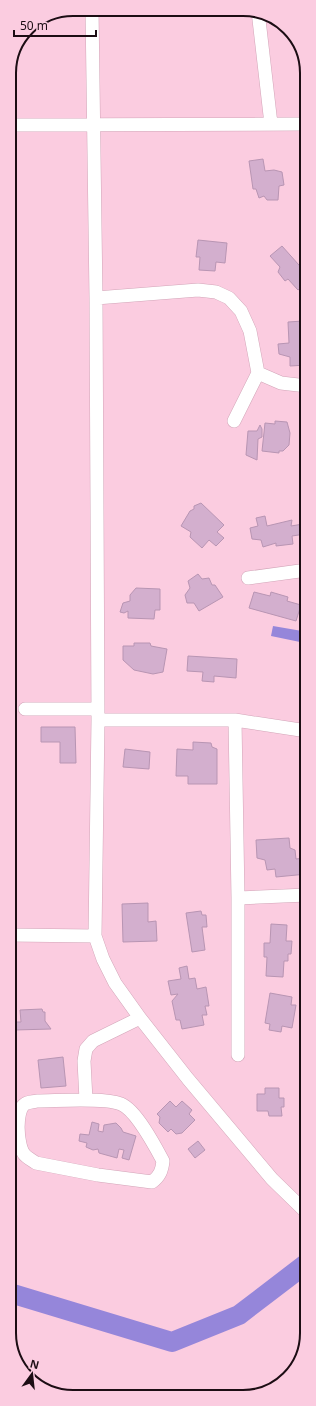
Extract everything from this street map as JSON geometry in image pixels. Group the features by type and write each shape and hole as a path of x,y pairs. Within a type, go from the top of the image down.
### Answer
{"street":[{"path":"92,16 96,298 98,715 95,936 103,960 115,983 140,1018 188,1079 272,1179 300,1206"},
{"path":"259,18 272,124"},
{"path":"16,125 300,124"},
{"path":"96,298 198,290 216,292 229,298 241,311 250,331 258,373 234,421"},
{"path":"258,373 281,383 300,385"},
{"path":"248,578 300,571"},
{"path":"26,709 98,715 235,720 300,730"},
{"path":"235,720 238,898 238,1055"},
{"path":"238,898 300,895"},
{"path":"16,935 95,936"},
{"path":"86,1100 84,1061 86,1050 93,1041 140,1018"},
{"path":"86,1100 121,1104 133,1114 163,1160 161,1173 158,1178 152,1182 36,1163 23,1153 18,1126 20,1110 25,1104 37,1101 86,1100"}],"shaded area":[{"path":"273,626 300,631 300,642 271,636"}],"building":[{"path":"263,159 265,171 274,170 282,172 284,185 279,186 278,200 267,200 264,196 259,198 256,189 253,189 249,161"},
{"path":"198,240 227,243 225,263 216,262 215,271 199,270 200,257 196,257"},
{"path":"282,246 300,266 300,288 298,290 288,279 285,281 278,272 280,267 270,256"},
{"path":"300,321 300,365 290,366 290,357 279,354 278,344 289,343 288,322"},
{"path":"275,421 287,422 290,433 289,445 283,451 279,451 279,453 262,451 265,423 275,424"},
{"path":"260,425 262,429 262,437 258,439 257,460 246,455 248,431 257,431"},
{"path":"201,503 224,525 217,532 224,538 216,546 209,540 202,548 190,537 191,532 181,526 190,511 194,509 194,506"},
{"path":"265,516 267,526 292,520 291,526 300,524 300,535 292,536 293,544 276,546 276,543 263,547 261,540 252,539 250,528 258,526 256,518"},
{"path":"198,574 202,579 209,578 212,585 215,585 223,597 199,611 194,603 187,603 185,595 190,588 188,581"},
{"path":"136,588 160,589 160,610 155,610 154,619 128,618 128,611 124,613 120,612 123,603 130,601 130,595"},
{"path":"254,592 270,596 271,592 288,597 287,601 300,605 296,621 249,608"},
{"path":"134,643 150,643 151,646 167,649 163,672 153,674 134,670 123,660 123,646 134,646"},
{"path":"188,656 237,659 236,678 214,676 214,682 202,681 203,672 187,671"},
{"path":"41,727 75,727 76,763 60,763 60,742 41,742"},
{"path":"193,742 211,743 212,747 217,749 217,784 188,784 188,776 176,776 177,749 193,750"},
{"path":"125,749 150,752 149,769 123,767"},
{"path":"289,838 290,848 295,850 296,859 300,859 300,875 276,877 275,869 267,870 265,860 257,858 256,840"},
{"path":"148,903 148,922 156,921 157,941 123,942 122,904"},
{"path":"201,911 202,915 206,915 207,927 202,927 205,950 192,952 186,913"},
{"path":"271,924 287,925 286,941 292,941 291,954 288,954 288,961 284,961 283,977 266,976 267,957 264,957 264,943 270,943"},
{"path":"187,966 189,979 195,978 197,989 206,987 209,1006 205,1006 207,1015 202,1015 204,1025 182,1029 180,1020 176,1020 172,1001 178,994 171,995 168,981 181,979 179,968"},
{"path":"270,993 292,997 291,1005 296,1005 292,1028 282,1026 281,1032 269,1030 270,1024 265,1023"},
{"path":"42,1009 43,1012 45,1012 45,1021 51,1029 16,1030 16,1022 21,1022 20,1010"},
{"path":"63,1057 66,1086 41,1088 38,1060"},
{"path":"265,1088 279,1088 279,1098 284,1098 284,1107 281,1107 282,1116 269,1116 268,1111 257,1111 257,1094 265,1094"},
{"path":"170,1101 176,1107 182,1101 192,1110 189,1114 195,1120 182,1133 176,1134 171,1129 168,1132 159,1123 160,1117 157,1114"},
{"path":"92,1122 99,1124 98,1131 103,1132 104,1125 116,1123 123,1132 136,1136 129,1160 122,1158 124,1150 119,1149 117,1158 99,1153 98,1149 93,1150 86,1147 87,1143 79,1141 80,1134 89,1135"},
{"path":"198,1141 205,1150 195,1158 188,1149"}],"waterway":[{"path":"16,1295 172,1342 239,1315 300,1268"}]}
